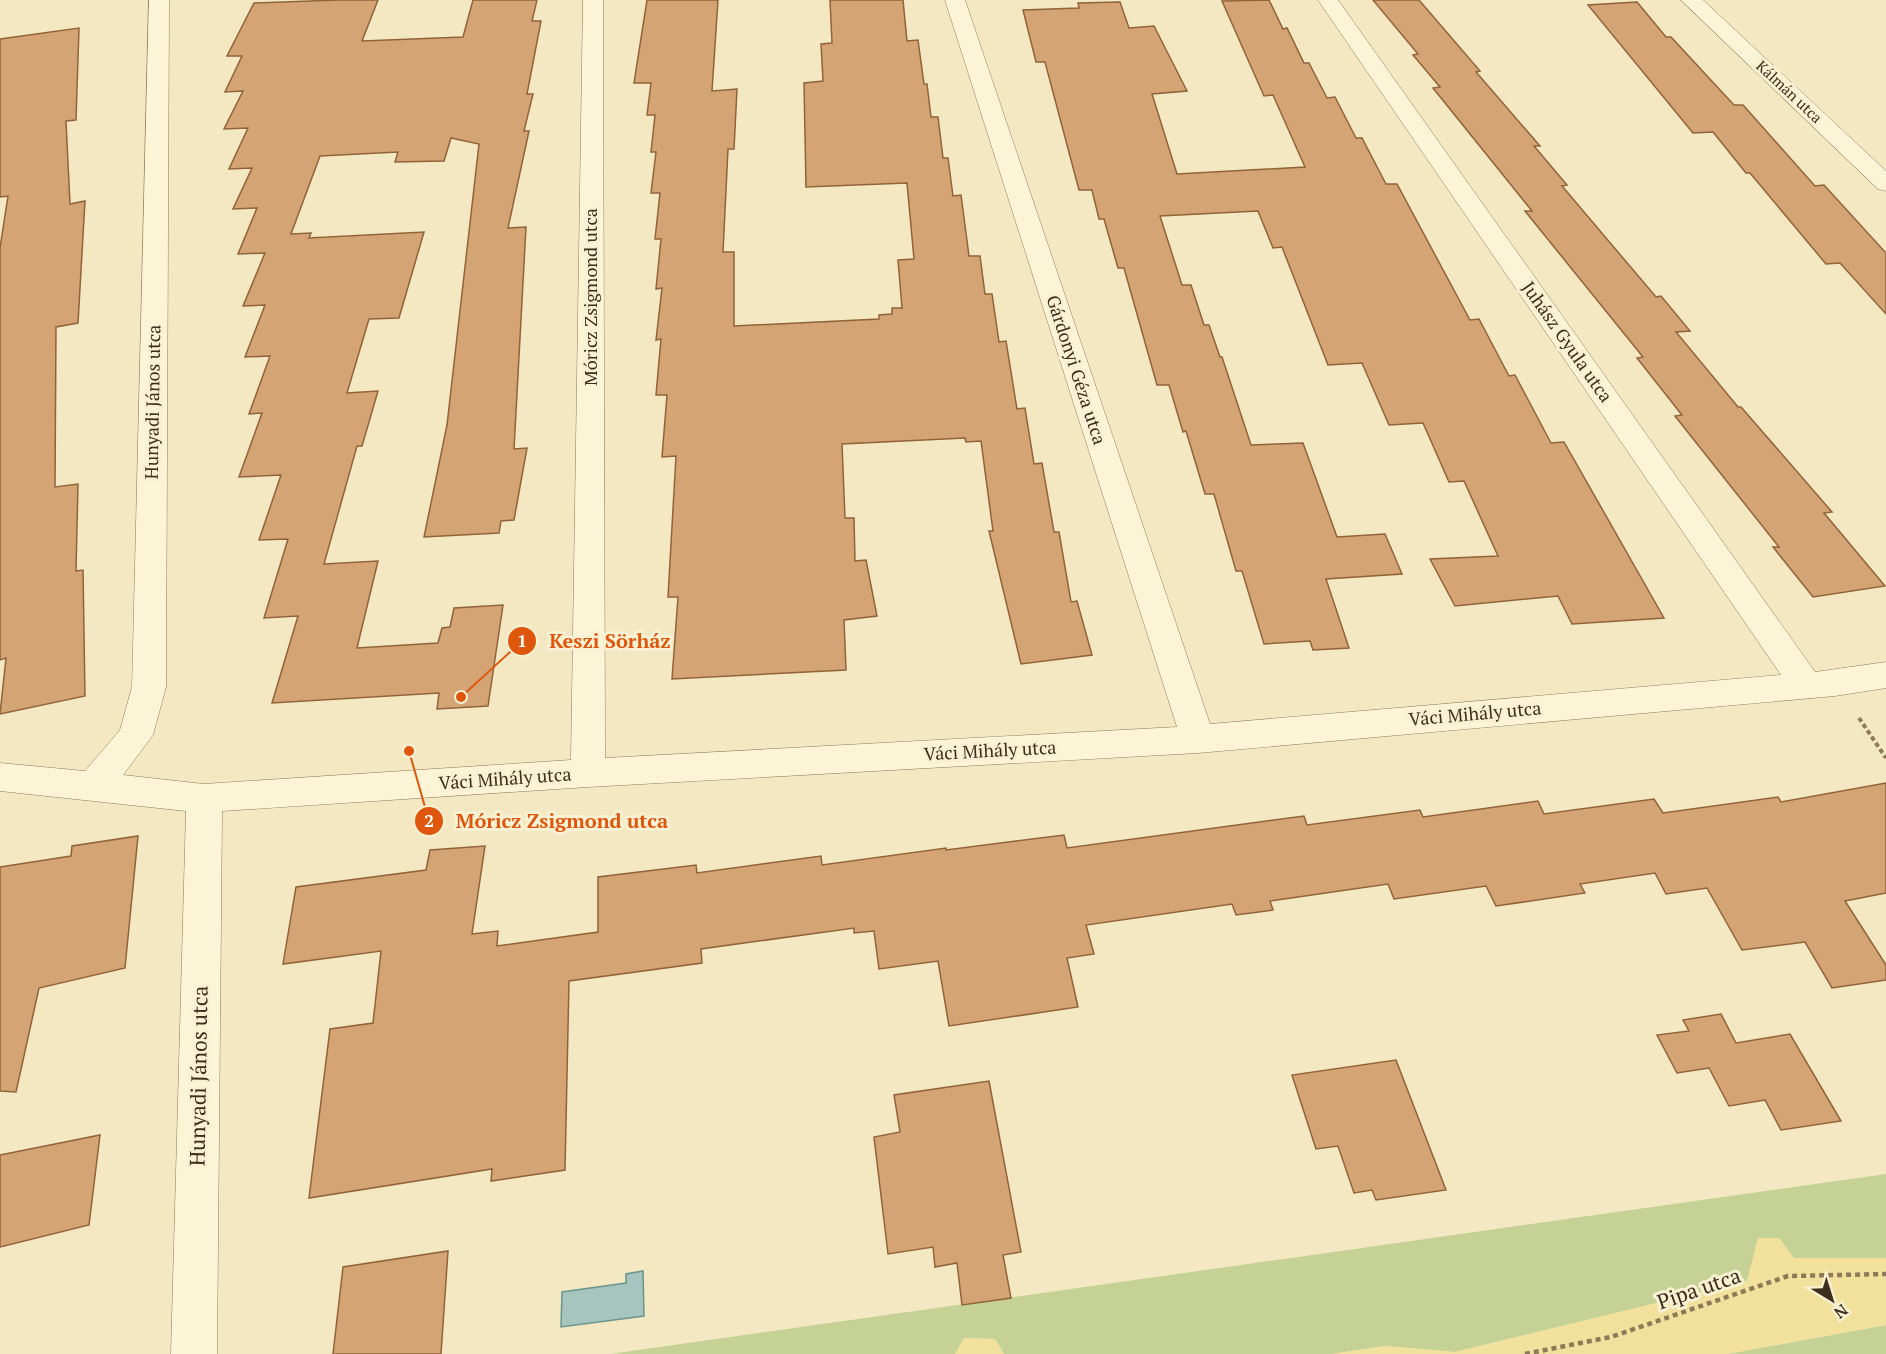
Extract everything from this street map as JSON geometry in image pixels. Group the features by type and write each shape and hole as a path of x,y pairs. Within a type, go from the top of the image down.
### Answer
{"street":[{"name":"Hunyadi János utca","path":"93,786 136,735 149,687 159,0"},
{"name":"Móricz Zsigmond utca","path":"588,773 593,0"},
{"name":"Gárdonyi Géza utca","path":"955,0 1197,739"},
{"name":"Juhász Gyula utca","path":"1328,0 1820,684"},
{"name":"Kálmán utca","path":"1691,0 1886,184"},
{"name":"Váci Mihály utca","path":"0,777 204,798 588,773 1197,739 1820,684 1886,675"},
{"name":"Hunyadi János utca","path":"194,1354 204,798"}],"path":[{"path":"1820,684 1886,758"},
{"name":"Pipa utca","path":"1525,1354 1611,1337 1788,1276 1886,1274"}],"green space":[{"path":"1886,1174 1886,1258 1793,1258 1779,1238 1748,1281 1455,1352 1385,1346 1332,1354 1004,1354 995,1339 965,1338 955,1354 610,1354"},
{"path":"1886,1325 1886,1354 1727,1354"}],"sand":[{"path":"1758,1238 1779,1238 1794,1258 1886,1258 1886,1325 1727,1354 1332,1354 1385,1346 1455,1352 1747,1281"},
{"path":"964,1338 995,1339 1004,1354 955,1354"}],"water":[{"path":"643,1271 644,1316 561,1327 562,1292 626,1283 626,1274"}],"building":[{"path":"378,0 362,41 463,37 473,0 537,0 532,21 541,21 527,94 533,94 524,131 529,131 508,228 526,227 514,449 527,448 514,520 501,521 499,533 424,537 447,425 479,144 451,138 444,161 395,162 398,152 320,156 291,234 311,233 309,238 424,232 399,318 369,319 347,393 378,391 362,446 357,446 324,564 378,561 357,648 438,643 442,628 450,627 454,608 503,605 488,706 437,709 439,693 272,703 298,616 264,618 288,539 259,540 281,475 239,477 262,413 249,414 270,356 245,357 265,305 243,306 265,253 238,254 257,208 233,209 252,168 229,169 248,128 224,129 243,91 225,92 242,56 227,56 254,3"},
{"path":"647,0 718,0 712,91 737,89 734,149 728,149 723,252 734,252 734,326 879,319 879,315 892,314 892,308 902,308 898,260 914,259 907,183 806,187 804,83 823,81 821,44 832,43 830,0 903,0 907,41 918,40 931,117 938,117 943,158 948,158 953,196 961,195 969,256 980,256 985,294 992,294 999,342 1006,341 1017,409 1025,408 1034,464 1042,463 1054,532 1059,532 1071,602 1077,601 1092,655 1021,664 989,531 993,531 981,441 966,442 965,438 842,444 845,518 854,518 855,561 866,560 877,616 844,620 846,670 672,679 678,597 668,597 676,456 662,457 667,395 656,395 661,339 656,340 662,288 656,289 661,239 655,239 660,193 651,193 656,152 651,152 655,115 647,115 651,83 634,83"},
{"path":"1269,0 1283,29 1287,28 1304,63 1309,63 1327,98 1335,97 1356,138 1362,138 1386,184 1397,184 1470,320 1479,319 1509,376 1515,375 1551,443 1564,442 1664,618 1572,624 1558,596 1455,606 1430,559 1498,556 1464,481 1449,482 1423,423 1389,425 1362,363 1328,365 1282,247 1273,248 1258,211 1160,216 1182,285 1191,285 1204,325 1209,325 1220,357 1222,357 1251,445 1303,443 1337,537 1385,534 1402,574 1326,579 1349,648 1313,650 1310,641 1264,644 1242,571 1236,571 1214,494 1205,494 1169,385 1157,385 1124,268 1118,268 1104,219 1099,219 1092,190 1079,190 1045,62 1036,62 1023,10 1079,8 1078,3 1120,2 1129,28 1154,26 1187,91 1152,94 1177,174 1305,167 1273,95 1264,96 1222,1"},
{"path":"1373,0 1419,0 1480,71 1476,72 1540,146 1534,146 1567,185 1562,186 1656,297 1661,296 1690,331 1676,332 1738,407 1741,407 1832,512 1824,513 1885,586 1813,597 1773,547 1779,547 1675,416 1682,415 1637,358 1643,357 1525,211 1532,211 1433,88 1440,87 1413,55 1418,54"},
{"path":"1637,2 1666,37 1671,37 1734,105 1743,105 1815,186 1824,185 1886,253 1886,314 1840,263 1826,264 1713,132 1693,133 1588,5"},
{"path":"79,28 76,120 66,121 70,204 85,201 78,323 56,327 55,487 78,484 76,571 83,570 85,696 0,714 6,658 0,660 0,248 8,196 0,197 0,39"},
{"path":"1886,783 1886,893 1845,901 1886,965 1886,980 1832,988 1805,942 1742,950 1707,888 1666,894 1655,873 1580,884 1585,893 1496,906 1486,886 1394,899 1388,884 1270,901 1273,910 1236,915 1232,904 1086,925 1094,954 1067,958 1078,1007 949,1026 938,961 879,969 874,931 854,933 854,928 701,949 702,963 569,981 565,1170 491,1181 492,1169 309,1198 330,1029 373,1023 381,951 283,964 296,887 426,870 430,850 485,846 472,934 498,931 497,946 598,932 598,877 696,865 697,873 821,856 822,865 1064,835 1067,848 1304,816 1307,825 1420,810 1423,817 1538,801 1544,814 1654,799 1663,813 1778,797 1781,802"},
{"path":"138,836 125,968 39,988 16,1092 0,1091 0,867 71,856 72,846"},
{"path":"1721,1014 1736,1043 1790,1034 1841,1121 1781,1130 1765,1100 1729,1106 1709,1068 1677,1073 1657,1035 1689,1031 1683,1020"},
{"path":"1396,1060 1446,1190 1376,1200 1372,1190 1354,1193 1338,1146 1316,1149 1292,1075"},
{"path":"989,1081 1021,1252 1003,1255 1011,1298 962,1305 957,1263 935,1267 933,1247 888,1254 874,1137 900,1132 894,1095"},
{"path":"100,1135 89,1225 0,1247 0,1155"},
{"path":"448,1251 441,1354 333,1354 343,1267"}],"place":[{"name":"Keszi Sörház","path":"461,697"},
{"name":"Móricz Zsigmond utca","path":"409,751"}]}
